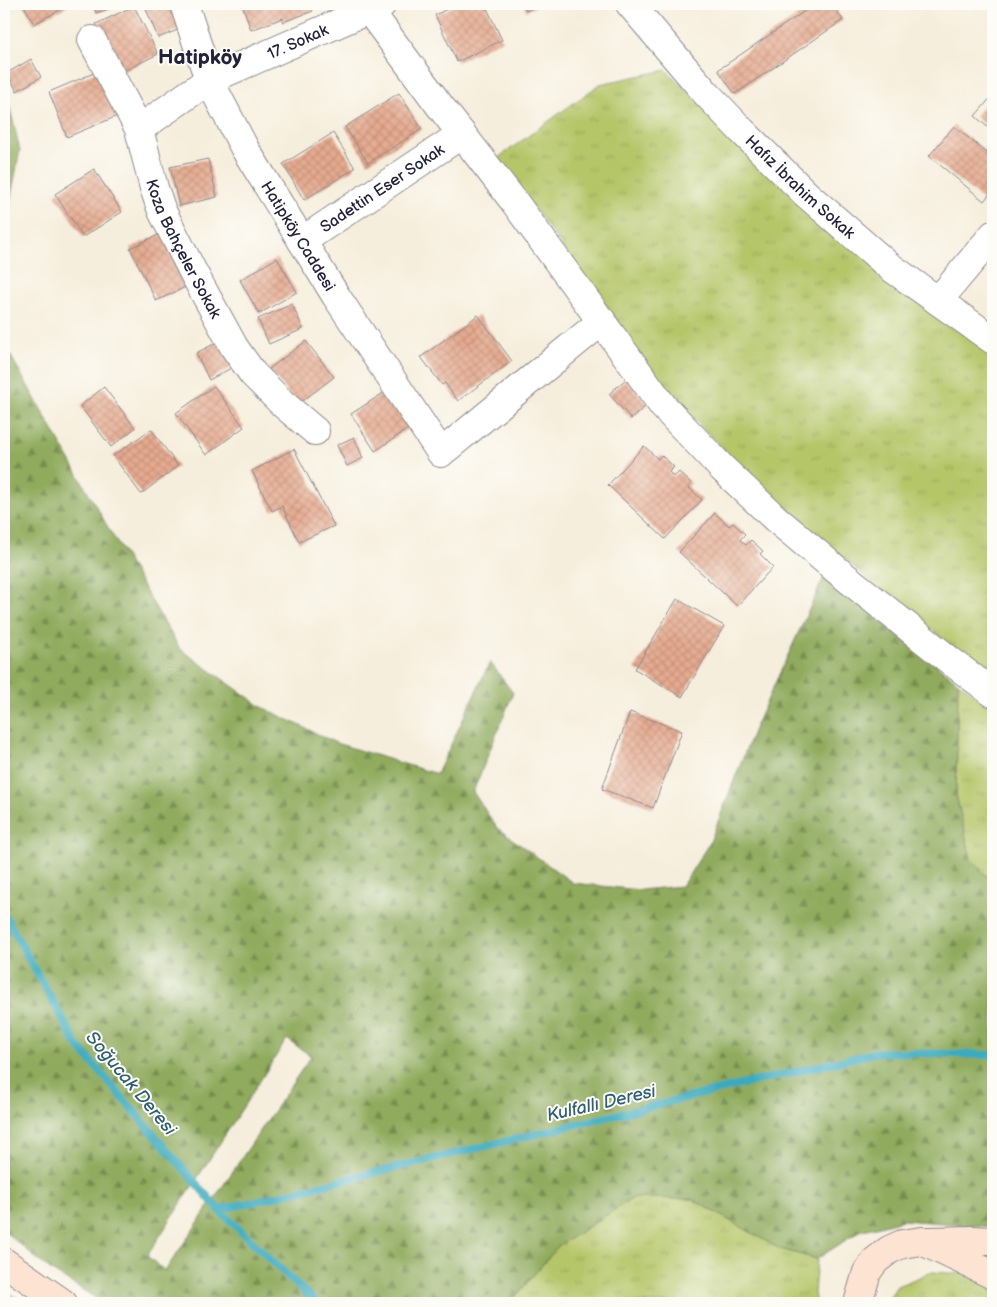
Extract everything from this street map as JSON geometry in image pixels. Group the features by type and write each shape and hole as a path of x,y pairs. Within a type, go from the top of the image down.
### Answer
{"street":[{"name":"Hatipköy Caddesi","path":"184,4 209,80 245,149 336,296 441,453 602,322"},
{"name":"Hafız İbrahim Sokak","path":"633,4 705,92 806,194 889,266 993,340"},
{"name":"17. Sokak","path":"139,130 209,80 376,7"},
{"path":"376,7 440,106 513,200 663,406 722,468 776,519 838,571 993,694"},
{"name":"Koza Bahçeler Sokak","path":"92,40 139,130 162,212 234,347 253,374 315,432"},
{"name":"Sadettin Eser Sokak","path":"302,241 462,134"},
{"path":"938,301 993,235"},
{"path":"922,1241 993,1275"},
{"path":"858,1303 867,1272 875,1261 889,1250 902,1244 922,1241 993,1241"},
{"path":"4,1262 63,1303"}],"green space":[{"path":"666,70 725,128 941,318 993,354 993,677 895,602 760,486 668,393 498,158 600,84"},
{"path":"4,83 20,150 7,218 4,273"},
{"path":"4,344 109,529 180,649 262,707 336,743 437,774 490,662 513,693 473,792 497,828 573,883 639,890 682,886 710,842 754,729 824,577 958,682 956,795 971,859 993,883 993,1227 903,1220 860,1231 817,1259 780,1249 692,1199 633,1198 558,1246 510,1303 104,1303 50,1270 4,1231","holes":["287,1039 311,1056 165,1271 147,1256"]},
{"path":"958,682 993,708 993,883 971,859 956,795"},
{"path":"633,1198 692,1199 780,1249 817,1259 814,1293 816,1303 510,1303 558,1246"},
{"path":"932,1272 964,1274 993,1288 993,1303 885,1303 897,1286"},
{"path":"4,1289 25,1303 4,1303"}],"building":[{"path":"23,4 71,4 34,24"},
{"path":"94,4 126,4 96,13"},
{"path":"144,4 176,4 185,27 158,38"},
{"path":"242,4 310,4 313,11 283,22 283,18 251,30"},
{"path":"458,4 485,4 502,40 457,62 435,15"},
{"path":"523,4 541,4 526,11"},
{"path":"815,4 832,4 843,20 735,94 718,70"},
{"path":"134,6 158,54 120,73 96,24"},
{"path":"31,59 41,77 17,91 7,73"},
{"path":"101,70 120,115 67,137 49,92"},
{"path":"399,93 422,129 368,163 345,127"},
{"path":"993,95 993,132 975,116"},
{"path":"954,126 993,158 993,190 984,201 929,156"},
{"path":"333,133 355,168 304,200 283,164"},
{"path":"208,159 217,197 179,206 170,167"},
{"path":"94,169 122,212 83,237 55,194"},
{"path":"167,231 192,284 156,301 130,248"},
{"path":"277,258 297,292 259,314 240,280"},
{"path":"292,304 303,329 269,344 258,319"},
{"path":"478,315 512,361 458,401 445,383 442,385 421,357"},
{"path":"222,340 235,366 209,380 196,353"},
{"path":"306,341 334,377 297,405 269,369"},
{"path":"626,379 648,404 631,419 609,394"},
{"path":"214,386 244,427 206,455 176,413"},
{"path":"104,387 135,428 111,447 80,406"},
{"path":"388,390 411,427 375,451 351,414"},
{"path":"151,429 178,466 141,494 113,456"},
{"path":"354,437 363,458 347,466 337,445"},
{"path":"644,446 658,459 661,455 674,467 669,472 674,477 679,472 691,483 688,487 702,500 665,539 608,485"},
{"path":"294,449 334,526 299,542 282,506 272,511 252,471"},
{"path":"715,513 729,526 733,523 745,534 740,540 746,545 751,540 763,551 760,554 773,567 737,606 679,552"},
{"path":"677,599 724,626 682,697 635,669"},
{"path":"630,712 682,731 653,808 602,789"}],"waterway":[{"name":"Soğucak Deresi","path":"4,914 77,1045 219,1210 316,1303"},
{"name":"Kulfallı Deresi","path":"219,1210 878,1052 993,1055"}],"district":[{"name":"Hatipköy","path":"200,57"}]}
